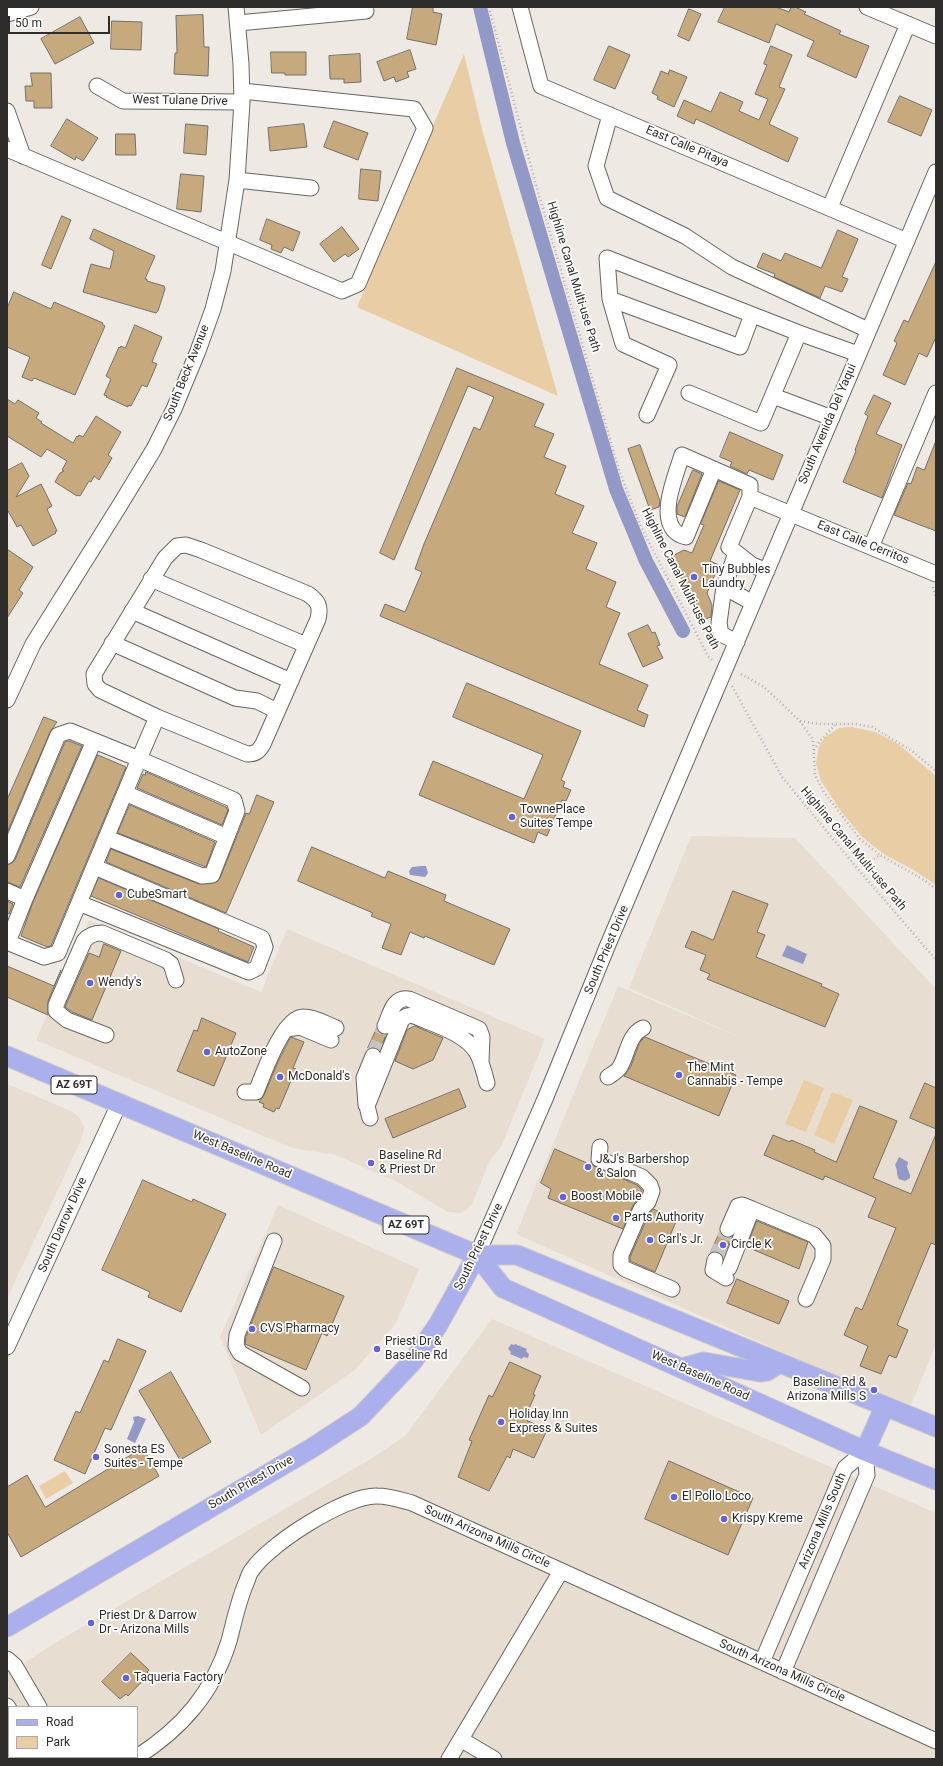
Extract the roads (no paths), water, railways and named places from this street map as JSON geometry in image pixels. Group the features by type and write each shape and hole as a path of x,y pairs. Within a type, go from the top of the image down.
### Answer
{"main road":[{"name":"West Baseline Road","path":"7,1056 477,1255 517,1255 936,1427"},
{"name":"West Baseline Road","path":"477,1255 503,1288 865,1451 936,1480"},
{"name":"South Priest Drive","path":"7,1628 312,1448 361,1416 413,1361 438,1325 477,1255"},
{"path":"682,1368 704,1362 760,1372 767,1371 780,1363"},
{"path":"865,1451 884,1406"}],"street":[{"path":"7,14 32,7"},
{"name":"South Beck Avenue","path":"7,700 27,654 154,449 174,409 213,308 227,244 237,180 242,96 236,7"},
{"name":"East Calle Pitaya","path":"520,7 541,86 830,207 907,241"},
{"path":"875,9 936,36"},
{"path":"238,23 366,12"},
{"path":"830,207 908,24"},
{"name":"West Tulane Drive","path":"97,86 123,101 242,96 414,109 425,128 358,284 342,291 227,244"},
{"path":"7,111 23,156"},
{"path":"610,115 596,166 607,198 684,236 732,267 868,330"},
{"path":"7,149 227,244"},
{"name":"South Avenida Del Yaqui","path":"723,674 790,513 832,418 936,172"},
{"path":"237,180 311,188"},
{"path":"647,415 669,365 622,344 610,299 607,258 752,315 858,354"},
{"path":"610,299 740,347 752,315"},
{"path":"689,393 761,423 799,332"},
{"path":"871,547 936,393"},
{"path":"773,396 832,418"},
{"path":"714,469 686,537 677,533 668,517 668,501 682,455 714,469 750,485 750,497 729,547 752,565 767,571"},
{"name":"East Calle Cerritos","path":"750,497 936,574"},
{"path":"186,545 308,594 316,600 320,611 278,711 259,751 253,754 247,754 157,717 100,690 95,684 94,674 132,611 172,549 177,546 186,545"},
{"path":"736,553 724,587 719,623 721,634 737,642"},
{"path":"152,579 306,645"},
{"path":"724,587 753,603"},
{"path":"132,611 291,681"},
{"path":"112,643 235,698 257,701 278,711"},
{"name":"South Priest Drive","path":"477,1255 545,1099 605,952 723,674"},
{"path":"94,741 25,899 8,942 44,957 58,953 157,717"},
{"path":"7,856 58,735 70,731 234,800 237,811 212,875 202,876 107,838"},
{"path":"125,793 227,837"},
{"path":"79,903 248,972 257,968 265,947 262,938 95,867"},
{"path":"7,891 25,899"},
{"path":"106,1035 67,1020 56,1011 56,1006 84,941 88,936 95,933 102,933 166,960 171,964 176,980"},
{"path":"385,1026 397,1001 403,998 409,999 479,1029 482,1037 481,1062"},
{"path":"245,1092 256,1092 281,1033 298,1018 304,1016 334,1034"},
{"path":"372,1056 364,1078 368,1112 402,1019 407,1016 412,1016 461,1036 470,1043 481,1062 487,1082"},
{"path":"608,1077 620,1069 632,1037 636,1031 643,1028"},
{"name":"South Darrow Drive","path":"7,1347 119,1104"},
{"path":"600,1147 599,1159 642,1177 650,1185 652,1191 648,1202 641,1209 621,1255 621,1265 625,1269 672,1289"},
{"path":"728,1229 738,1206 742,1205 814,1235 822,1246 823,1259 806,1299"},
{"path":"715,1260 713,1270 727,1273 752,1209"},
{"path":"274,1241 237,1335 236,1346 240,1352 302,1388"},
{"name":"Arizona Mills South","path":"762,1662 845,1468 865,1451"},
{"name":"Arizona Mills South","path":"783,1672 867,1475 865,1451"},
{"name":"South Arizona Mills Circle","path":"138,1756 159,1742 187,1717 207,1690 215,1676 224,1653 238,1604 252,1570 274,1546 337,1507 363,1498 377,1496 412,1503 936,1741"},
{"path":"449,1759 462,1740 561,1571"},
{"path":"7,1659 14,1666 38,1706"},
{"path":"462,1740 494,1759"}],"water":[{"path":"426,866 428,873 425,877 410,875 409,871 412,867"},
{"path":"787,945 807,954 803,964 782,956"},
{"path":"899,1157 908,1162 907,1167 910,1178 905,1181 899,1179 895,1165"},
{"path":"511,1344 527,1349 526,1351 529,1354 528,1358 523,1357 522,1359 510,1354 511,1352 508,1349"},
{"path":"138,1416 146,1419 135,1443 127,1439 134,1422 133,1417"}],"waterway":[{"path":"480,7 513,143 616,489 646,561 683,631"}],"tunnel":[{"path":"373,1056 385,1026"},
{"path":"715,1260 728,1229"}],"place":[{"name":"Tiny Bubbles Laundry","path":"694,577"},
{"name":"TownePlace Suites Tempe","path":"512,817"},
{"name":"CubeSmart","path":"119,895"},
{"name":"Wendy's","path":"90,983"},
{"name":"AutoZone","path":"207,1052"},
{"name":"The Mint Cannabis - Tempe","path":"679,1075"},
{"name":"McDonald's","path":"280,1077"},
{"name":"Baseline Rd & Priest Dr","path":"371,1163"},
{"name":"J&J's Barbershop & Salon","path":"588,1167"},
{"name":"Boost Mobile","path":"563,1197"},
{"name":"Parts Authority","path":"616,1218"},
{"name":"Carl's Jr.","path":"650,1240"},
{"name":"Circle K","path":"723,1245"},
{"name":"CVS Pharmacy","path":"252,1329"},
{"name":"Priest Dr & Baseline Rd","path":"377,1349"},
{"name":"Baseline Rd & Arizona Mills S","path":"874,1390"},
{"name":"Holiday Inn Express & Suites","path":"501,1422"},
{"name":"Sonesta ES Suites - Tempe","path":"96,1457"},
{"name":"El Pollo Loco","path":"674,1497"},
{"name":"Krispy Kreme","path":"724,1519"},
{"name":"Priest Dr & Darrow Dr - Arizona Mills","path":"91,1623"},
{"name":"Taqueria Factory","path":"126,1678"}]}
